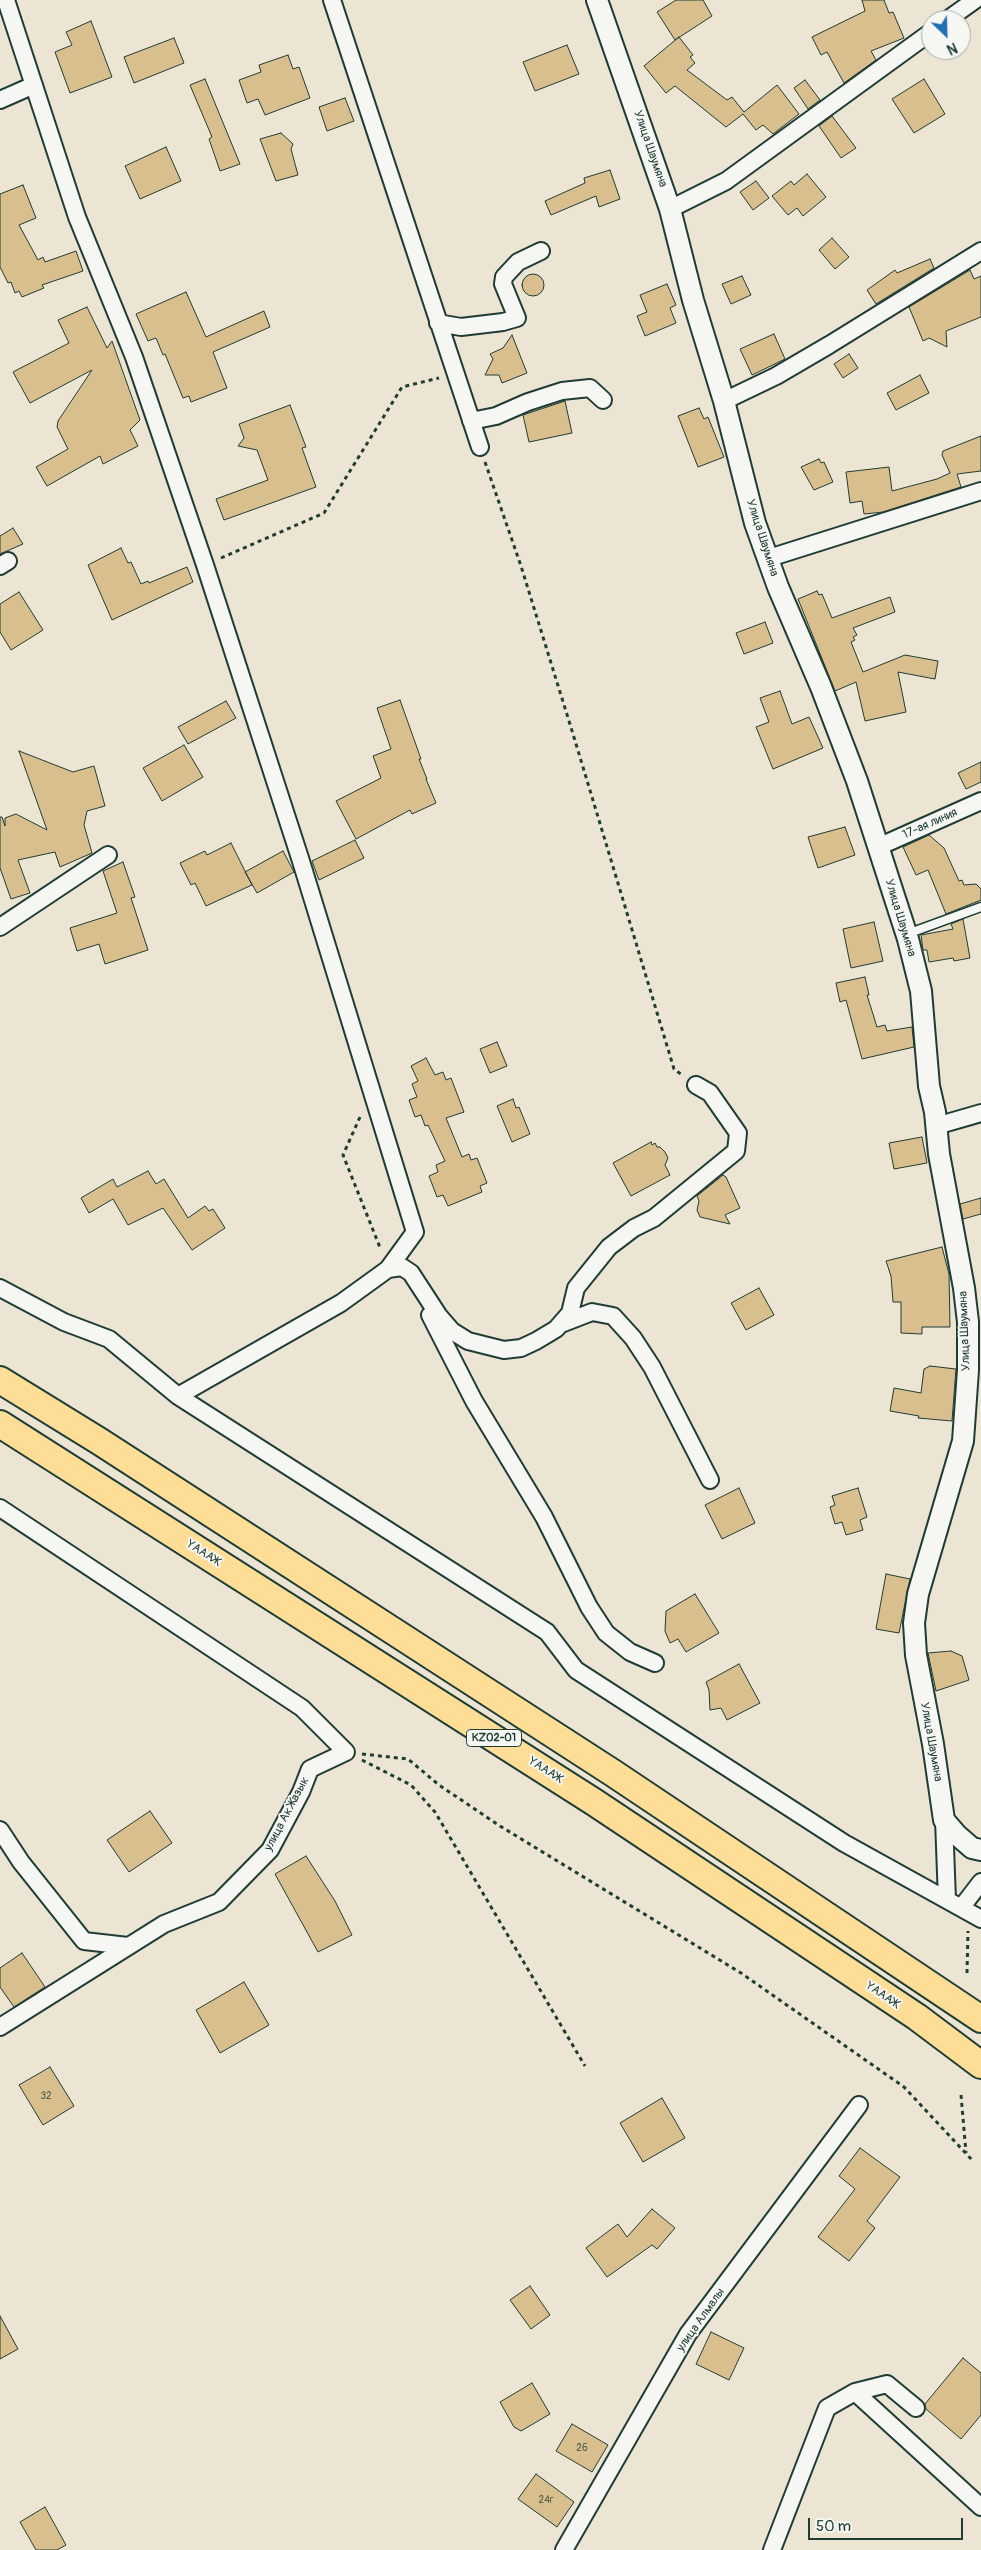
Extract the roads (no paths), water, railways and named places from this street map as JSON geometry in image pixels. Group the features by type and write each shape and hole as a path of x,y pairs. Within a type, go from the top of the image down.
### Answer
{"highway":[{"name":"KZ02-01","path":"0,1380 99,1441 614,1773 981,2019"},
{"name":"ҮАААЖ","path":"0,1424 594,1802 908,2012 981,2064"}],"street":[{"path":"6,0 77,216 134,357 205,565 302,868 415,1232 388,1269 341,1303 178,1396"},
{"path":"332,0 454,374 480,447"},
{"name":"Улица Шаумяна","path":"599,0 670,209 693,300 724,401 756,523 778,588 821,687 847,756 907,934 921,991 929,1086 948,1211 964,1288 970,1354 963,1441 918,1594 914,1623 916,1655 933,1744 944,1820"},
{"path":"961,10 975,0"},
{"path":"670,209 726,181 921,39"},
{"path":"0,100 34,85"},
{"path":"438,323 461,327 503,322 517,318 503,284 504,276 518,262 541,251"},
{"path":"724,401 776,376 981,251"},
{"path":"471,420 496,416 528,402 562,391 590,388 603,400"},
{"path":"769,558 981,491"},
{"name":"17-ая линия","path":"878,847 981,801"},
{"path":"0,927 108,855"},
{"path":"561,1324 570,1313 576,1288 609,1247 634,1228 654,1218 736,1151 738,1133 710,1093 696,1085"},
{"path":"936,1126 981,1113"},
{"path":"388,1269 402,1267 411,1273 439,1316 452,1331 468,1341 488,1347 504,1350 520,1348 536,1341 561,1324 592,1312 614,1316 633,1338 652,1367 710,1480"},
{"path":"0,1288 64,1322 109,1339 178,1396 547,1632 576,1670 844,1843 964,1910"},
{"path":"425,1293 431,1317 474,1401 544,1517 589,1607 606,1633 630,1652 655,1663"},
{"name":"улица Ак Жазык","path":"0,1508 302,1708 346,1752 310,1769 301,1792 270,1850 219,1902 164,1924 0,2027"},
{"path":"944,1820 964,1910"},
{"path":"944,1820 956,1835 972,1848 981,1850"},
{"path":"0,1830 21,1862 84,1941 128,1946"},
{"path":"964,1910 981,1882"},
{"name":"улица Алмалы","path":"564,2550 688,2334 859,2105"},
{"path":"772,2550 827,2408 855,2392 887,2384 916,2408"},
{"path":"855,2392 981,2507"}],"lane":[{"path":"907,934 981,907"}]}
